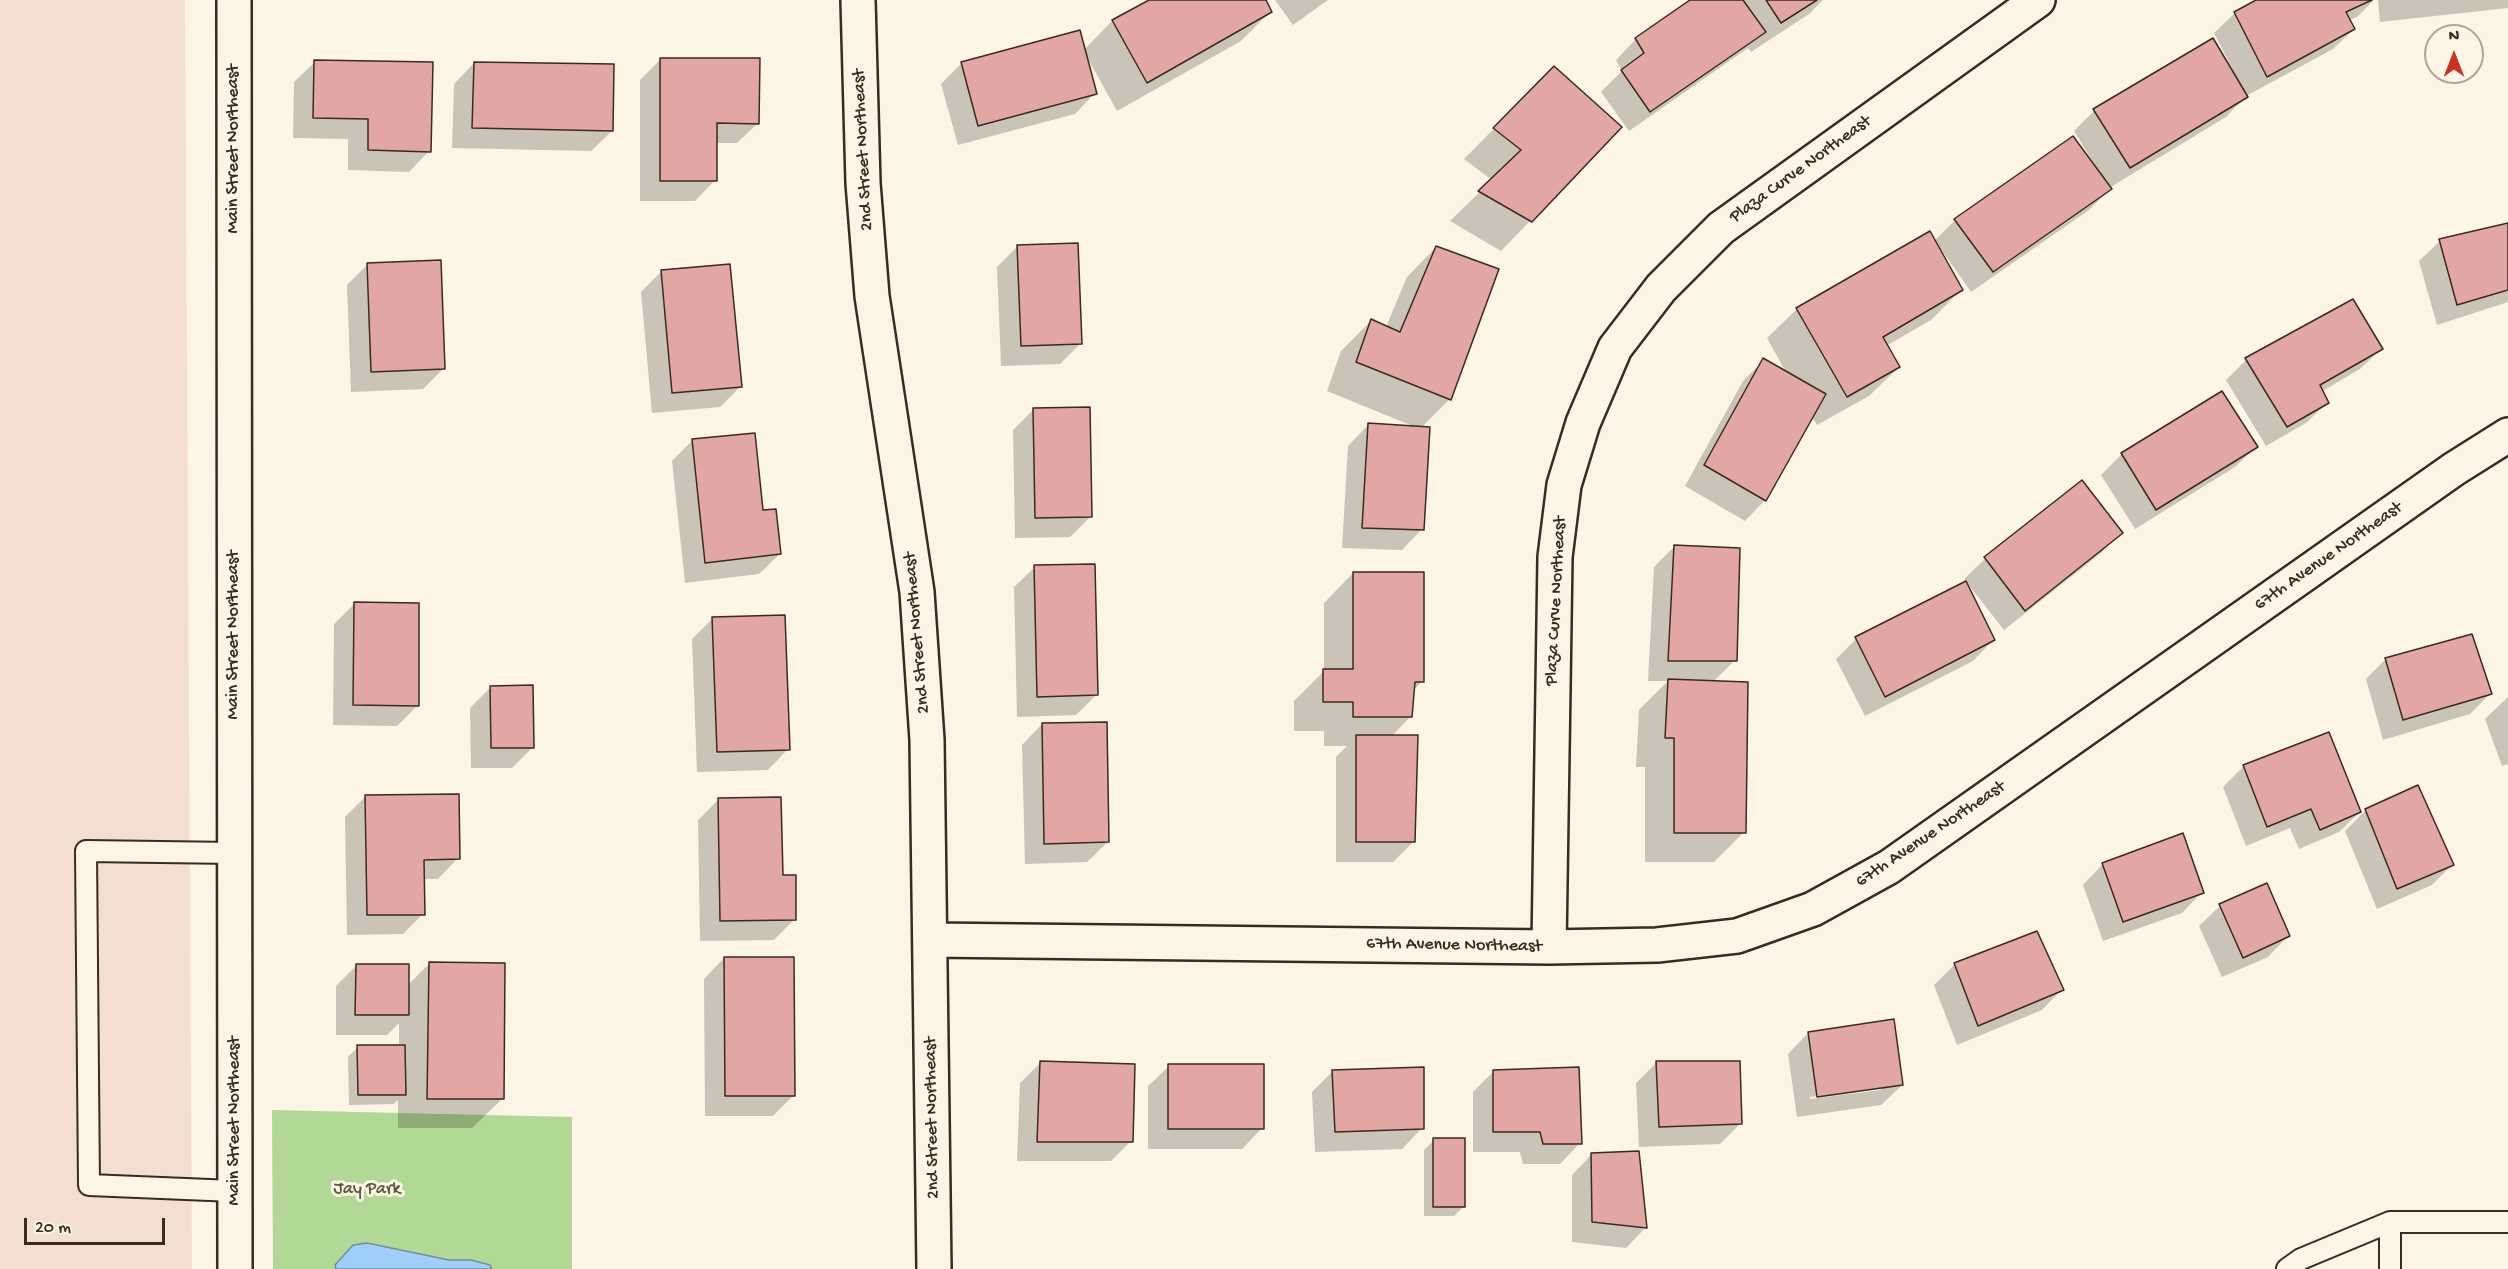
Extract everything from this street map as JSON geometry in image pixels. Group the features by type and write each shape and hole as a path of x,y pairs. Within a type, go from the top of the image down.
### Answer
{"street":[{"name":"Main Street Northeast","path":"234,0 235,1269"},
{"name":"2nd Street Northeast","path":"858,0 863,183 872,296 918,603 927,740 934,1269"},
{"name":"Plaza Curve Northeast","path":"1549,947 1555,557 1564,485 1582,423 1615,348 1661,288 1721,228 2038,0"},
{"name":"67th Avenue Northeast","path":"931,940 1549,947 1658,945 1737,936 1813,909 1889,867 2454,469 2508,435"}],"lane":[{"path":"234,854 86,851 88,1185 234,1191"},
{"path":"2287,1269 2301,1259 2390,1222 2508,1222"},
{"path":"2390,1222 2390,1269"}],"shaded area":[{"path":"0,0 185,0 192,1269 0,1269"}],"green space":[{"name":"Jay Park","path":"272,1110 572,1117 572,1269 273,1269"}],"water":[{"path":"367,1243 449,1260 471,1260 490,1265 492,1269 336,1269 335,1265 353,1245"}],"building":[{"path":"1149,0 1266,0 1272,12 1147,83 1112,20"},
{"path":"1690,0 1743,0 1766,32 1650,112 1621,70 1644,53 1635,38"},
{"path":"1766,0 1817,0 1781,23"},
{"path":"2256,0 2372,0 2346,12 2355,29 2267,77 2234,12"},
{"path":"1080,30 1097,94 978,126 961,62"},
{"path":"2213,38 2248,97 2130,168 2093,109"},
{"path":"660,58 760,58 759,124 717,123 717,181 660,181"},
{"path":"314,60 433,62 431,152 368,150 368,119 313,118"},
{"path":"474,62 614,64 613,131 472,128"},
{"path":"1554,66 1622,127 1532,222 1478,191 1521,150 1493,128"},
{"path":"2073,136 2112,189 1993,272 1954,219"},
{"path":"2508,223 2508,290 2457,305 2439,239"},
{"path":"1930,231 1963,290 1883,337 1900,367 1847,397 1796,308"},
{"path":"1078,243 1082,344 1021,346 1017,245"},
{"path":"1436,246 1499,269 1451,400 1356,362 1371,319 1400,332"},
{"path":"441,260 445,369 371,372 367,263"},
{"path":"730,264 742,387 672,393 661,270"},
{"path":"2353,299 2383,349 2320,385 2329,403 2287,427 2245,358"},
{"path":"1763,358 1826,394 1766,501 1704,465"},
{"path":"2222,391 2258,447 2156,510 2121,453"},
{"path":"1090,407 1092,517 1035,518 1033,408"},
{"path":"1368,423 1430,427 1424,530 1362,528"},
{"path":"755,433 763,510 776,509 781,554 705,563 692,439"},
{"path":"2082,480 2123,533 2025,611 1984,557"},
{"path":"1674,545 1740,548 1737,661 1668,661"},
{"path":"1095,564 1098,695 1037,697 1034,565"},
{"path":"1353,572 1424,572 1424,682 1415,682 1412,717 1353,717 1353,702 1323,702 1323,669 1353,669"},
{"path":"1966,581 1995,640 1885,697 1855,637"},
{"path":"354,602 419,603 419,706 353,705"},
{"path":"785,615 790,750 717,752 712,617"},
{"path":"2472,634 2492,694 2403,720 2385,658"},
{"path":"1668,679 1748,682 1746,833 1674,833 1674,738 1665,738"},
{"path":"533,685 534,748 491,748 490,686"},
{"path":"1107,722 1109,842 1044,844 1042,723"},
{"path":"2329,732 2361,812 2320,830 2311,809 2267,827 2243,765"},
{"path":"1356,735 1418,735 1415,842 1356,842"},
{"path":"2418,785 2454,865 2397,889 2365,809"},
{"path":"459,794 460,859 424,860 425,915 367,915 365,795"},
{"path":"781,797 783,875 796,875 796,920 720,921 718,798"},
{"path":"2183,833 2204,893 2123,922 2102,863"},
{"path":"2267,883 2290,936 2243,958 2219,904"},
{"path":"2037,931 2064,990 1978,1026 1954,963"},
{"path":"724,957 794,957 795,1096 725,1096"},
{"path":"429,962 505,963 504,1099 427,1099"},
{"path":"356,964 409,964 409,1015 355,1015"},
{"path":"1894,1019 1903,1085 1817,1097 1808,1032"},
{"path":"357,1045 405,1045 406,1095 358,1095"},
{"path":"1040,1061 1135,1064 1133,1142 1037,1142"},
{"path":"1656,1061 1740,1061 1742,1124 1659,1127"},
{"path":"1168,1064 1264,1064 1264,1129 1168,1129"},
{"path":"1424,1067 1424,1129 1335,1132 1332,1070"},
{"path":"1579,1067 1582,1144 1543,1144 1540,1132 1493,1132 1493,1070"},
{"path":"1433,1138 1465,1138 1465,1207 1433,1207"},
{"path":"1639,1151 1647,1228 1592,1222 1591,1153"}]}
